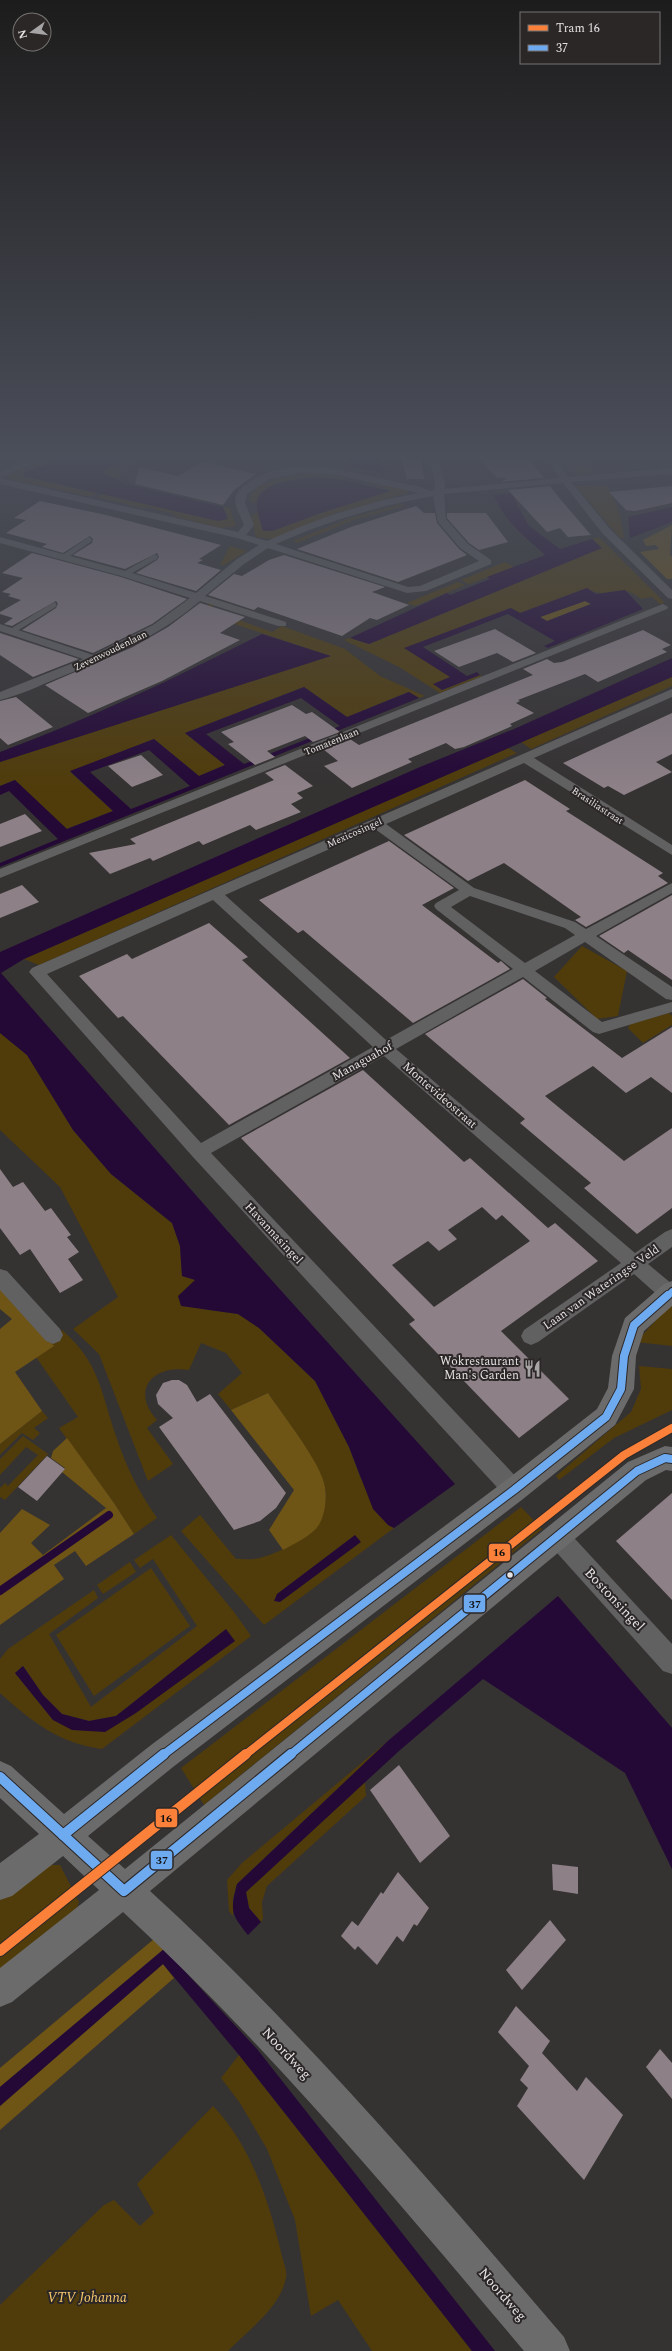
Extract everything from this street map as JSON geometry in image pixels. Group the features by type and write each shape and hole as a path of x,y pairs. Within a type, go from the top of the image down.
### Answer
{"street":[{"path":"102,568 200,597 282,624"},
{"name":"Zevenwoudenlaan","path":"0,696 39,682 94,659 167,622 200,597 233,568"},
{"path":"337,568 407,590 422,589 473,568"},
{"path":"644,568 672,596"},
{"name":"Tomatenlaan","path":"0,874 663,607"},
{"path":"0,627 94,659"},
{"name":"Mexicosingel","path":"37,972 672,693"},
{"name":"Brasiliastraat","path":"525,758 672,851"},
{"path":"376,823 469,892 570,925 672,995"},
{"name":"Managuahof","path":"199,1152 672,887"},
{"path":"469,892 441,906 599,1028 672,1007"},
{"name":"Montevideostraat","path":"215,894 385,1048 671,1292"},
{"name":"Havannasingel","path":"37,972 199,1152 514,1490"},
{"name":"Laan van Wateringse Veld","path":"531,1336 672,1237"},
{"path":"0,1277 53,1335"},
{"path":"0,1884 122,1790 162,1756 514,1490 606,1417 621,1389 624,1356 634,1325 671,1292"},
{"path":"0,1990 124,1891 637,1471 665,1458 672,1459"},
{"name":"Bostonsingel","path":"557,1536 672,1662"},
{"name":"Noordweg","path":"0,1777 233,1994 380,2150 550,2351"}],"lane":[{"path":"125,574 136,568"},
{"path":"12,631 54,605"}],"green space":[{"path":"491,568 512,568 468,584 461,580"},
{"path":"553,568 630,568 664,602 661,605 652,597 641,599 626,591 601,593 587,588 520,613 510,608 405,648 451,677 434,684 442,690 480,675 482,677 440,693 399,667 344,640 350,638 369,644"},
{"path":"458,582 465,585 415,606 407,603"},
{"path":"211,603 216,604 209,609 272,632 282,626 345,649 380,676 425,696 419,698 408,692 347,717 304,687 185,733 225,765 199,776 154,739 70,772 113,811 66,829 15,780 0,786 0,762 330,656 199,612"},
{"path":"672,677 672,686 531,749 521,742"},
{"path":"508,748 517,753 39,965 24,959"},
{"path":"582,946 627,971 618,1016 597,1019 554,977"},
{"path":"669,1013 672,1016 672,1025 643,1043 628,1028 630,1024"},
{"path":"0,1033 27,1055 73,1130 111,1174 172,1223 180,1246 182,1276 196,1280 202,1309 238,1314 259,1328 315,1381 349,1447 360,1477 388,1525 394,1528 264,1625 181,1531 200,1515 236,1559 257,1559 275,1553 298,1540 317,1523 323,1512 326,1500 325,1487 322,1477 309,1453 268,1393 231,1410 218,1394 242,1373 226,1353 201,1343 189,1370 176,1369 165,1371 156,1375 149,1382 146,1389 146,1399 149,1409 157,1420 147,1428 173,1464 148,1481 99,1354 73,1329 118,1297 60,1187 0,1130"},
{"path":"672,1303 672,1346 636,1342"},
{"path":"62,1330 85,1355 92,1368 98,1380 117,1439 129,1470 157,1518 134,1534 114,1503 59,1428 78,1417 36,1357 53,1346 48,1338"},
{"path":"639,1366 672,1369 672,1410 614,1438 559,1480 556,1476 631,1412 641,1389"},
{"path":"42,1411 48,1418 34,1428 40,1433 33,1440 22,1433 0,1455 0,1444"},
{"path":"23,1436 48,1454 5,1500 0,1497 0,1488 5,1483 8,1486 38,1455 26,1447 0,1475 0,1459"},
{"path":"521,1507 542,1529 204,1805 181,1768"},
{"path":"171,1535 234,1612 251,1636 102,1749 73,1742 47,1730 35,1722 0,1693 0,1659 8,1649 94,1590 98,1598 49,1634 91,1707 197,1626 153,1559 140,1568 134,1560","holes":["226,1630 105,1732 53,1720 15,1673 23,1666 43,1695 62,1714 89,1721 116,1716"]},
{"path":"130,1562 136,1572 103,1594 97,1585"},
{"path":"151,1568 190,1626 94,1696 56,1635"},
{"path":"389,1740 237,1884 233,1898 233,1916 229,1911 227,1880 242,1863"},
{"path":"365,1782 366,1796 267,1886 262,1902 263,1919 261,1922 249,1908 246,1892"},
{"path":"50,1865 60,1865 79,1902 76,1911 0,1978 0,1899"},
{"path":"239,2055 472,2351 372,2351 338,2300 311,2316 295,2220 267,2149 240,2103 221,2078"},
{"name":"VTV Johanna","path":"213,2106 226,2121 248,2155 271,2213 286,2269 286,2278 283,2289 270,2309 254,2327 228,2351 0,2351 0,2305 104,2205 114,2200 140,2226 154,2213 137,2184"}],"shaded area":[{"path":"511,568 554,568 369,644 350,638 447,593 450,595 490,579 487,577"},
{"path":"656,568 672,568 672,579 667,579"},
{"path":"587,588 596,594 625,590 643,609 548,648 544,646 555,641 508,614 423,647 467,676 477,672 480,675 442,690 433,684 450,677 404,648 511,608 520,613","holes":["585,601 591,604 547,621 540,617"]},
{"path":"585,601 591,604 547,621 540,617"},
{"path":"262,634 331,656 0,762 0,752 133,697"},
{"path":"672,658 672,677 24,959 1,973 223,1226 455,1484 394,1528 388,1525 373,1509 349,1447 315,1381 259,1328 238,1314 181,1306 178,1296 195,1280 182,1276 180,1246 172,1223 111,1174 73,1130 27,1055 0,1033 0,952 420,767 514,729"},
{"path":"304,687 347,717 409,692 419,698 0,867 0,863 58,839 9,791 0,795 0,786 15,780 67,829 113,811 70,771 154,739 199,776 225,765 185,733","holes":["301,698 340,726 244,764 206,734","149,750 190,786 131,809 90,772"]},
{"path":"0,1286 54,1346 15,1372 42,1411 0,1444 0,1329 12,1319 0,1309"},
{"path":"268,1393 317,1466 326,1492 326,1501 322,1519 317,1528 303,1539 283,1550 269,1530 294,1490 231,1410"},
{"path":"67,1438 114,1503 134,1534 86,1566 75,1551 54,1565 64,1579 0,1625 0,1533 22,1509 50,1525 31,1543 43,1555 106,1508 62,1472 65,1468 51,1458 53,1451"},
{"path":"355,1535 361,1542 280,1602 274,1601 277,1594"},
{"path":"558,1596 672,1728 672,1869 625,1773 483,1679 399,1751 246,1892 249,1908 261,1922 248,1935 235,1917 233,1900 237,1884 389,1740"},
{"path":"226,1629 235,1641 136,1713 105,1732 72,1730 53,1720 15,1673 23,1666 43,1695 62,1714 89,1721 116,1716"},
{"path":"154,1939 164,1949 0,2087 0,2068"},
{"path":"164,1949 257,2049 495,2351 472,2351 239,2055 163,1964 0,2106 0,2087"},
{"path":"163,1964 174,1978 0,2130 0,2106"}],"building":[{"path":"10,568 87,568 121,577 187,599 152,624 93,653 22,630 56,608 58,604 56,601 12,626 4,624 13,618 0,614 0,612 21,600 8,596 11,594 2,592 23,578 2,573"},
{"path":"145,568 213,568 221,570 196,591 136,573"},
{"path":"256,568 324,568 385,587 372,592 409,605 377,620 370,618 342,636 258,607 254,610 208,595 234,574 242,576"},
{"path":"354,568 435,568 398,582"},
{"path":"200,603 245,617 220,633 240,640 162,681 88,713 45,685 133,647 168,627"},
{"path":"495,629 536,653 513,662 497,653 459,667 434,651"},
{"path":"643,630 671,645 662,649 667,652 598,682 585,674 518,700 520,701 516,703 534,713 510,724 512,726 464,747 455,749 446,743 408,759 412,762 352,788 324,766 338,761 323,749 350,739 359,745 533,675 523,669 547,659 554,663 562,662"},
{"path":"0,633 79,659 33,677 0,655"},
{"path":"16,697 53,727 8,745 0,738 0,701"},
{"path":"292,705 306,714 312,712 340,732 313,742 305,736 267,751 275,757 255,765 228,744 234,742 221,732"},
{"path":"672,713 672,754 656,762 672,772 624,795 608,786 604,788 563,763"},
{"path":"141,755 163,775 132,787 108,766"},
{"path":"285,765 313,786 297,793 303,798 291,804 301,812 256,830 250,825 203,845 199,841 153,861 150,858 110,874 89,853 136,844 130,839 274,780 265,773"},
{"path":"525,780 570,809 566,811 663,873 658,876 668,883 586,927 575,920 581,917 504,863 468,881 404,835"},
{"path":"25,814 42,831 0,847 0,824"},
{"path":"389,841 454,888 422,905 498,963 501,961 510,969 413,1023 303,930 298,933 259,900"},
{"path":"22,885 39,902 0,918 0,894"},
{"path":"672,895 672,980 628,950 624,953 599,936"},
{"path":"209,923 248,957 242,960 350,1058 229,1125 123,1016 118,1018 79,976 127,954 132,959"},
{"path":"523,979 547,998 545,999 622,1058 672,1027 672,1093 651,1077 626,1093 593,1066 545,1096 624,1161 672,1128 672,1208 637,1234 584,1188 591,1183 520,1123 525,1119 425,1034"},
{"path":"363,1070 464,1162 470,1158 548,1228 555,1223 598,1261 501,1331 569,1399 519,1438 409,1324 415,1320 241,1138","holes":["482,1207 496,1220 502,1215 530,1241 434,1307 392,1265 428,1241 439,1251 457,1239 448,1230"]},
{"path":"0,1169 13,1187 23,1182 45,1211 51,1208 71,1235 67,1237 79,1252 68,1259 83,1280 60,1293 30,1249 20,1255 0,1228"},
{"path":"172,1380 179,1380 187,1385 197,1402 210,1394 286,1493 276,1508 260,1521 234,1530 159,1427 173,1418 158,1404 156,1395 163,1383"},
{"path":"47,1456 65,1469 37,1501 18,1487"},
{"path":"672,1493 672,1600 616,1541"},
{"path":"399,1765 450,1836 420,1863 370,1790"},
{"path":"552,1864 578,1867 578,1894 553,1890"},
{"path":"398,1872 429,1908 417,1926 414,1924 403,1942 397,1936 377,1965 358,1946 355,1950 341,1936 352,1921 358,1926 381,1892 383,1894"},
{"path":"550,1920 566,1940 522,1990 506,1970"},
{"path":"516,2006 550,2041 542,2053 577,2091 586,2077 623,2115 584,2180 517,2106 528,2088 520,2080 529,2066 498,2032"},
{"path":"660,2049 672,2063 672,2099 646,2067"}],"waterway":[{"path":"0,1591 109,1515"}],"tram line":[{"name":"16","path":"0,1951 541,1519 624,1455 672,1428"}],"transit line":[{"name":"37","path":"63,1835 162,1756 514,1490 606,1417 621,1389 624,1356 634,1325 672,1291"},
{"name":"37","path":"0,1777 124,1891 637,1471 665,1458 672,1459"}],"place":[{"name":"Wokrestaurant Man's Garden","path":"532,1368"}]}
